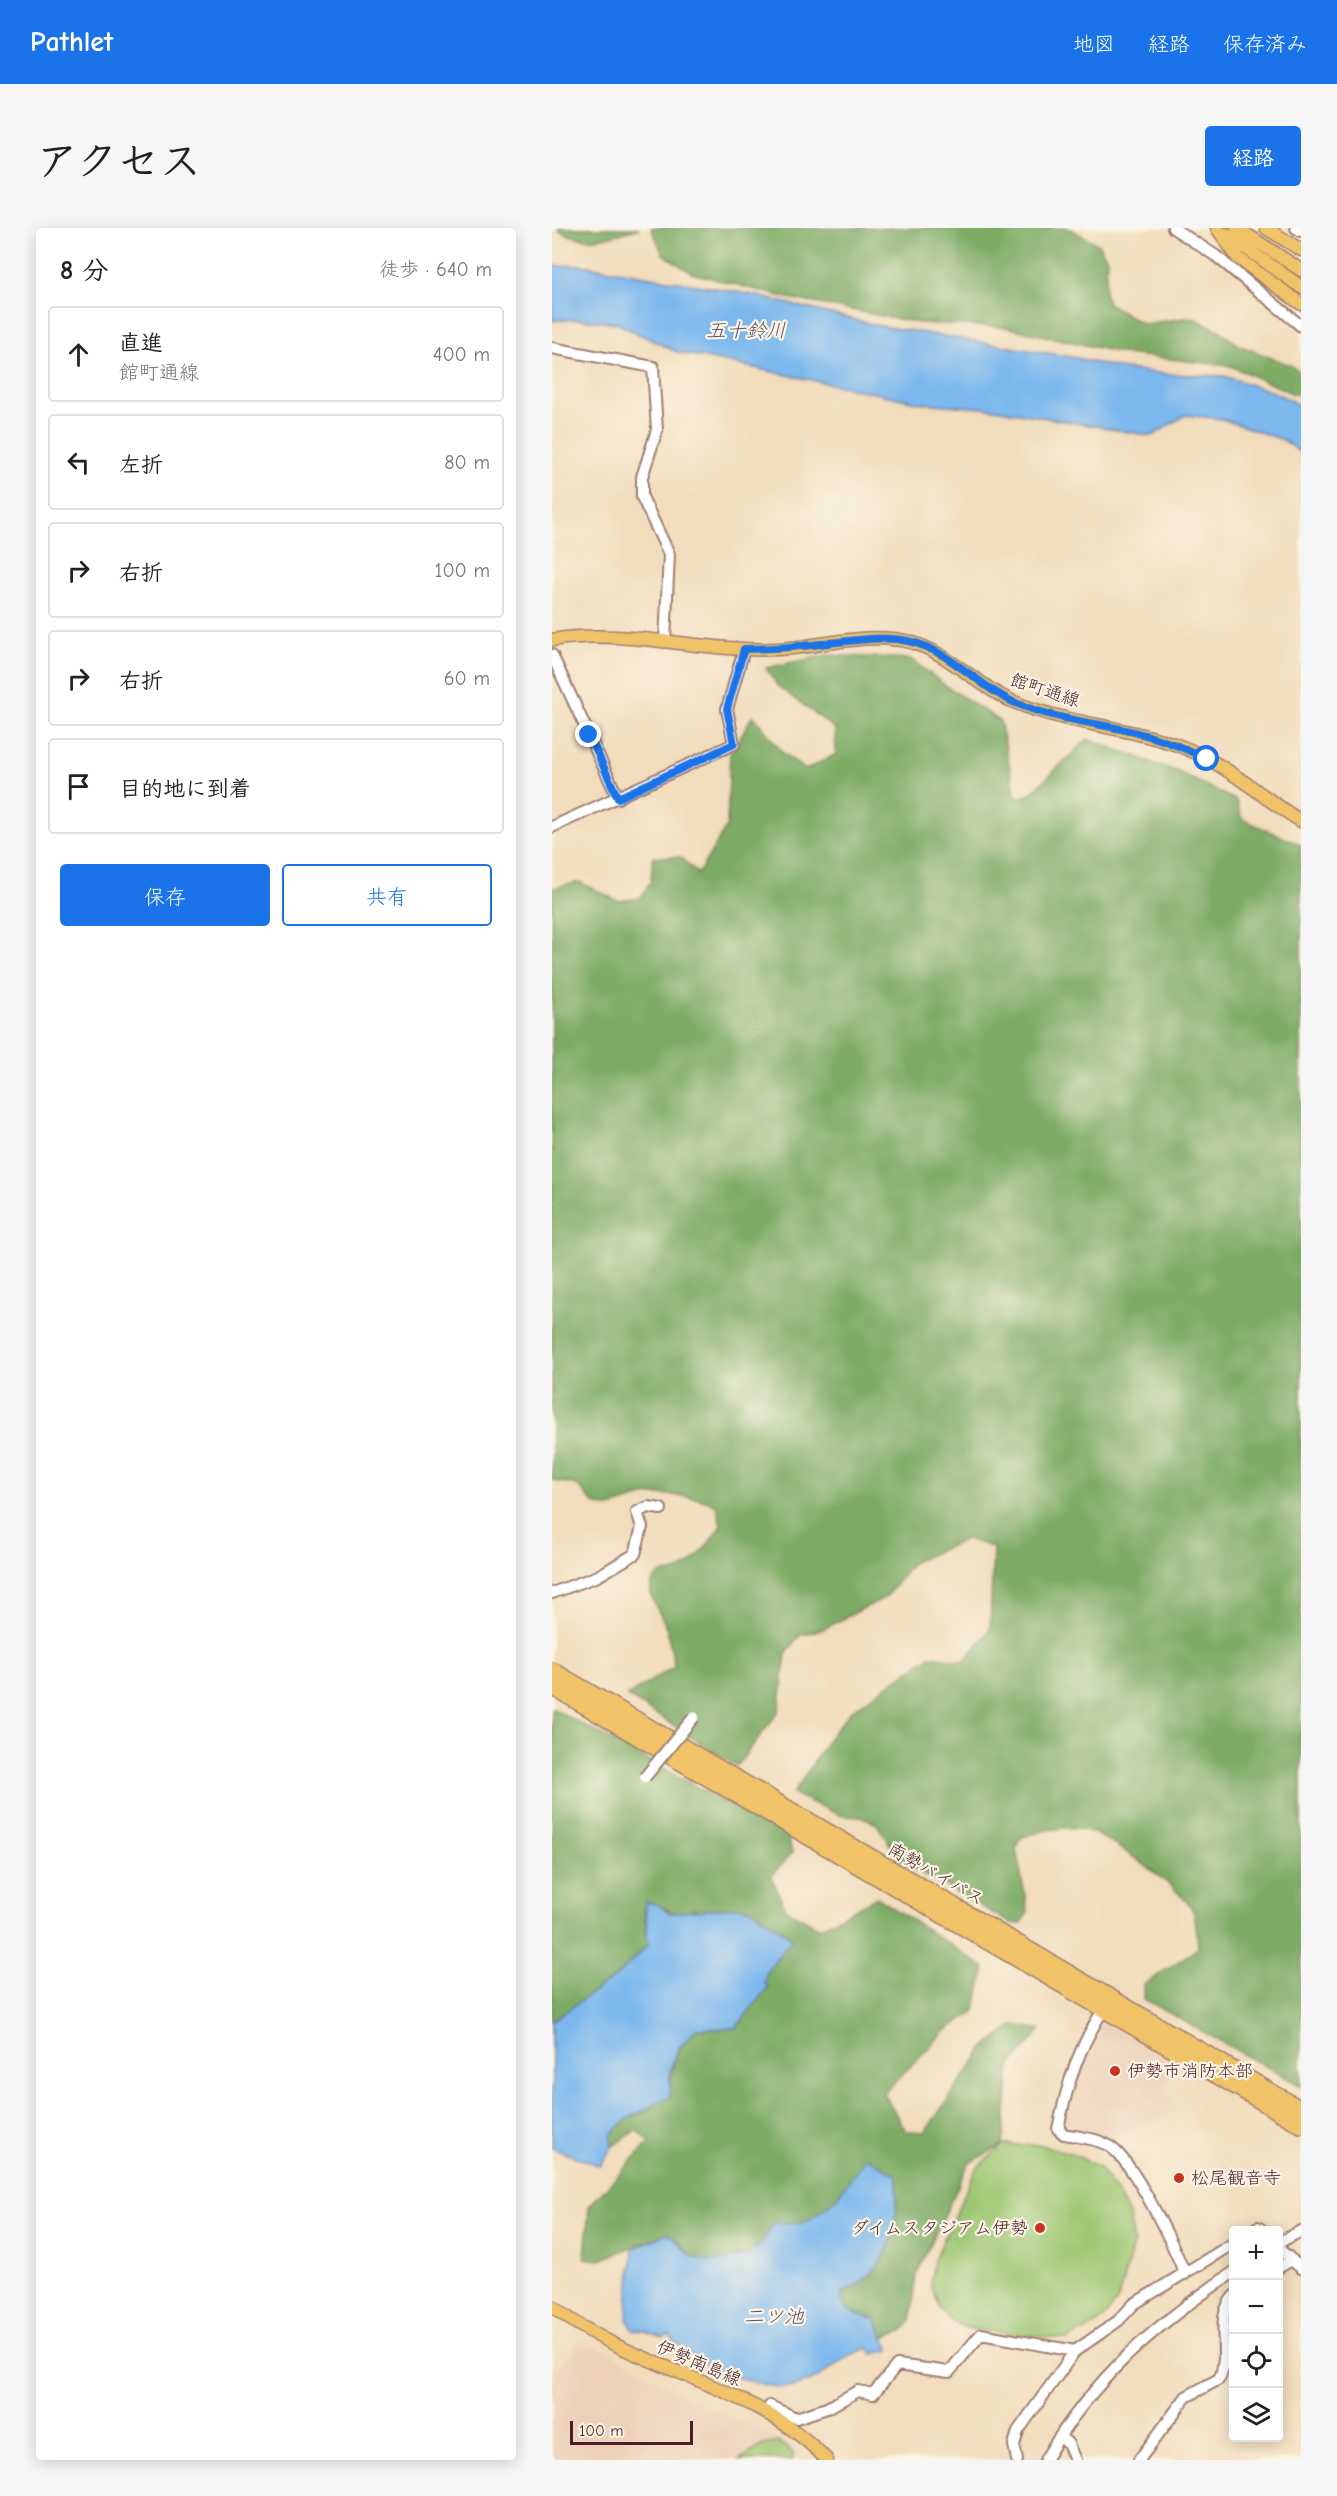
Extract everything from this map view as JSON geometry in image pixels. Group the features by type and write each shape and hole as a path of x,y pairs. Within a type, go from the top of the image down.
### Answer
{"highway":[{"name":"南勢バイパス","path":"552,1670 1106,2004 1301,2125"},
{"name":"南勢バイパス","path":"552,1688 1106,2004 1301,2109"}],"main road":[{"path":"1217,228 1301,287"},
{"path":"1217,228 1238,258 1301,304"},
{"path":"1237,228 1301,270"},
{"path":"1266,228 1301,250"},
{"name":"館町通線","path":"552,640 594,637 744,649 790,648 864,640 908,641 944,656 985,686 1020,705 1059,717 1138,733 1180,746 1245,782 1301,821"},
{"name":"伊勢南島線","path":"553,2308 617,2346 766,2412 807,2438 827,2460"}],"street":[{"path":"1173,228 1216,256 1301,326"},
{"path":"1296,228 1301,231"},
{"path":"552,348 653,367 657,430 642,477 642,497 669,554 665,642"},
{"path":"552,827 734,744 727,709 744,649"},
{"path":"552,655 618,798"},
{"path":"552,1593 598,1576 635,1554 642,1527 637,1512 648,1507 661,1509"},
{"path":"645,1778 694,1717"},
{"path":"1106,2004 1083,2041 1071,2073 1058,2129 1064,2134 1110,2146 1121,2158 1163,2224 1185,2274"},
{"path":"1283,2240 1301,2231"},
{"path":"1017,2460 1014,2445 1018,2431 1075,2351 1118,2320 1134,2304 1229,2246"},
{"path":"1283,2253 1301,2268"},
{"path":"1283,2263 1289,2258"},
{"path":"1045,2460 1071,2417 1116,2365 1189,2304 1229,2275"},
{"path":"1139,2460 1186,2397 1219,2379 1224,2361 1226,2310 1229,2304"},
{"path":"766,2412 770,2406 796,2418 827,2408 858,2391 873,2394 897,2365 949,2372 981,2334 1075,2351"},
{"path":"1061,2437 1068,2444 1075,2460"}],"shaded area":[{"path":"1112,2024 1175,2059 1166,2088 1177,2111 1112,2139 1063,2122 1074,2071 1099,2026"},
{"path":"574,2341 601,2348 708,2408 761,2429 791,2446 807,2460 552,2460 552,2367 555,2369 574,2352"}],"green space":[{"path":"559,228 640,228 609,237 590,239 570,236 559,231"},
{"path":"651,228 986,228 1000,233 1027,228 1068,228 1098,244 1107,259 1105,294 1108,303 1143,324 1191,317 1219,330 1238,345 1290,365 1301,373 1301,393 1294,394 1231,366 1126,354 1005,327 919,323 788,298 692,273 663,254"},
{"path":"826,655 911,659 946,686 1000,721 1016,798 1029,795 1088,739 1176,771 1236,800 1242,819 1301,845 1301,2086 1144,1999 1144,1985 1198,1948 1194,1915 1186,1901 1160,1877 1108,1841 1093,1833 1075,1828 1050,1830 1019,1839 1016,1849 1028,1912 1020,1924 1010,1923 899,1859 877,1824 861,1817 842,1816 793,1794 829,1738 851,1711 930,1656 964,1661 990,1629 993,1547 966,1539 913,1562 886,1597 821,1630 800,1635 786,1653 779,1711 737,1766 627,1696 675,1666 667,1629 653,1600 651,1586 660,1574 682,1569 701,1553 721,1526 717,1507 703,1500 660,1495 644,1496 604,1507 593,1502 576,1485 552,1480 552,888 579,882 618,901 641,898 651,881 653,857 681,857 698,874 727,826 730,754 753,715 782,752 806,770 836,754 835,729 778,686 766,668"},
{"path":"552,1708 788,1836 792,1853 771,1876 786,1910 820,1928 877,1897 985,1968 975,2011 944,2032 883,2094 906,2131 925,2132 985,2047 1014,2025 1041,2030 1010,2066 1003,2145 969,2163 916,2275 911,2322 902,2331 883,2338 875,2319 847,2309 842,2299 842,2293 861,2283 874,2271 889,2247 897,2205 897,2176 852,2178 834,2201 806,2223 782,2230 741,2255 726,2261 710,2262 694,2257 667,2233 600,2260 585,2258 589,2206 650,2142 636,2130 612,2147 611,2135 626,2120 653,2107 671,2087 672,2070 677,2055 696,2029 736,2028 768,1987 764,1982 768,1969 780,1955 696,1909 676,1912 659,1905 644,1908 648,1945 617,1976 552,2021"},
{"name":"ダイムスタジアム伊勢","path":"1003,2145 1042,2145 1073,2154 1099,2167 1117,2192 1129,2215 1134,2242 1117,2302 1098,2324 1067,2339 971,2329 952,2322 939,2307 930,2283 934,2261 976,2169"},
{"path":"779,2442 793,2453 792,2460 739,2460 763,2445"}],"water":[{"name":"五十鈴川","path":"582,265 749,294 876,325 1072,357 1118,368 1165,374 1224,376 1276,393 1301,406 1301,453 1283,440 1222,419 1185,415 1152,436 995,409 922,403 677,352 616,323 578,319 552,321 552,266"},
{"path":"645,1902 659,1905 669,1913 741,1907 752,1910 792,1938 768,1969 764,1982 768,1987 736,2028 696,2029 678,2049 670,2071 670,2096 626,2120 611,2135 612,2147 600,2166 552,2148 552,2021 617,1976 648,1945"},
{"name":"二ツ池","path":"867,2157 897,2176 897,2205 893,2233 889,2247 874,2271 856,2286 842,2293 842,2299 847,2309 875,2319 890,2350 873,2354 868,2348 858,2351 810,2381 786,2387 729,2375 693,2356 679,2346 670,2335 663,2337 634,2330 627,2319 633,2249 667,2233 675,2238 690,2255 701,2259 718,2261 745,2255 758,2247 774,2223 806,2222 834,2201"}],"place":[{"name":"伊勢市消防本部","path":"1115,2071"},
{"name":"松尾観音寺","path":"1179,2178"},
{"name":"ダイムスタジアム伊勢","path":"1040,2228"}],"route":[{"path":"589,735 618,798 734,744 727,709 735,674 743,658 744,649 790,648 889,639 908,641 944,656 985,686 1020,705 1059,717 1138,733 1180,746 1207,759"}]}
